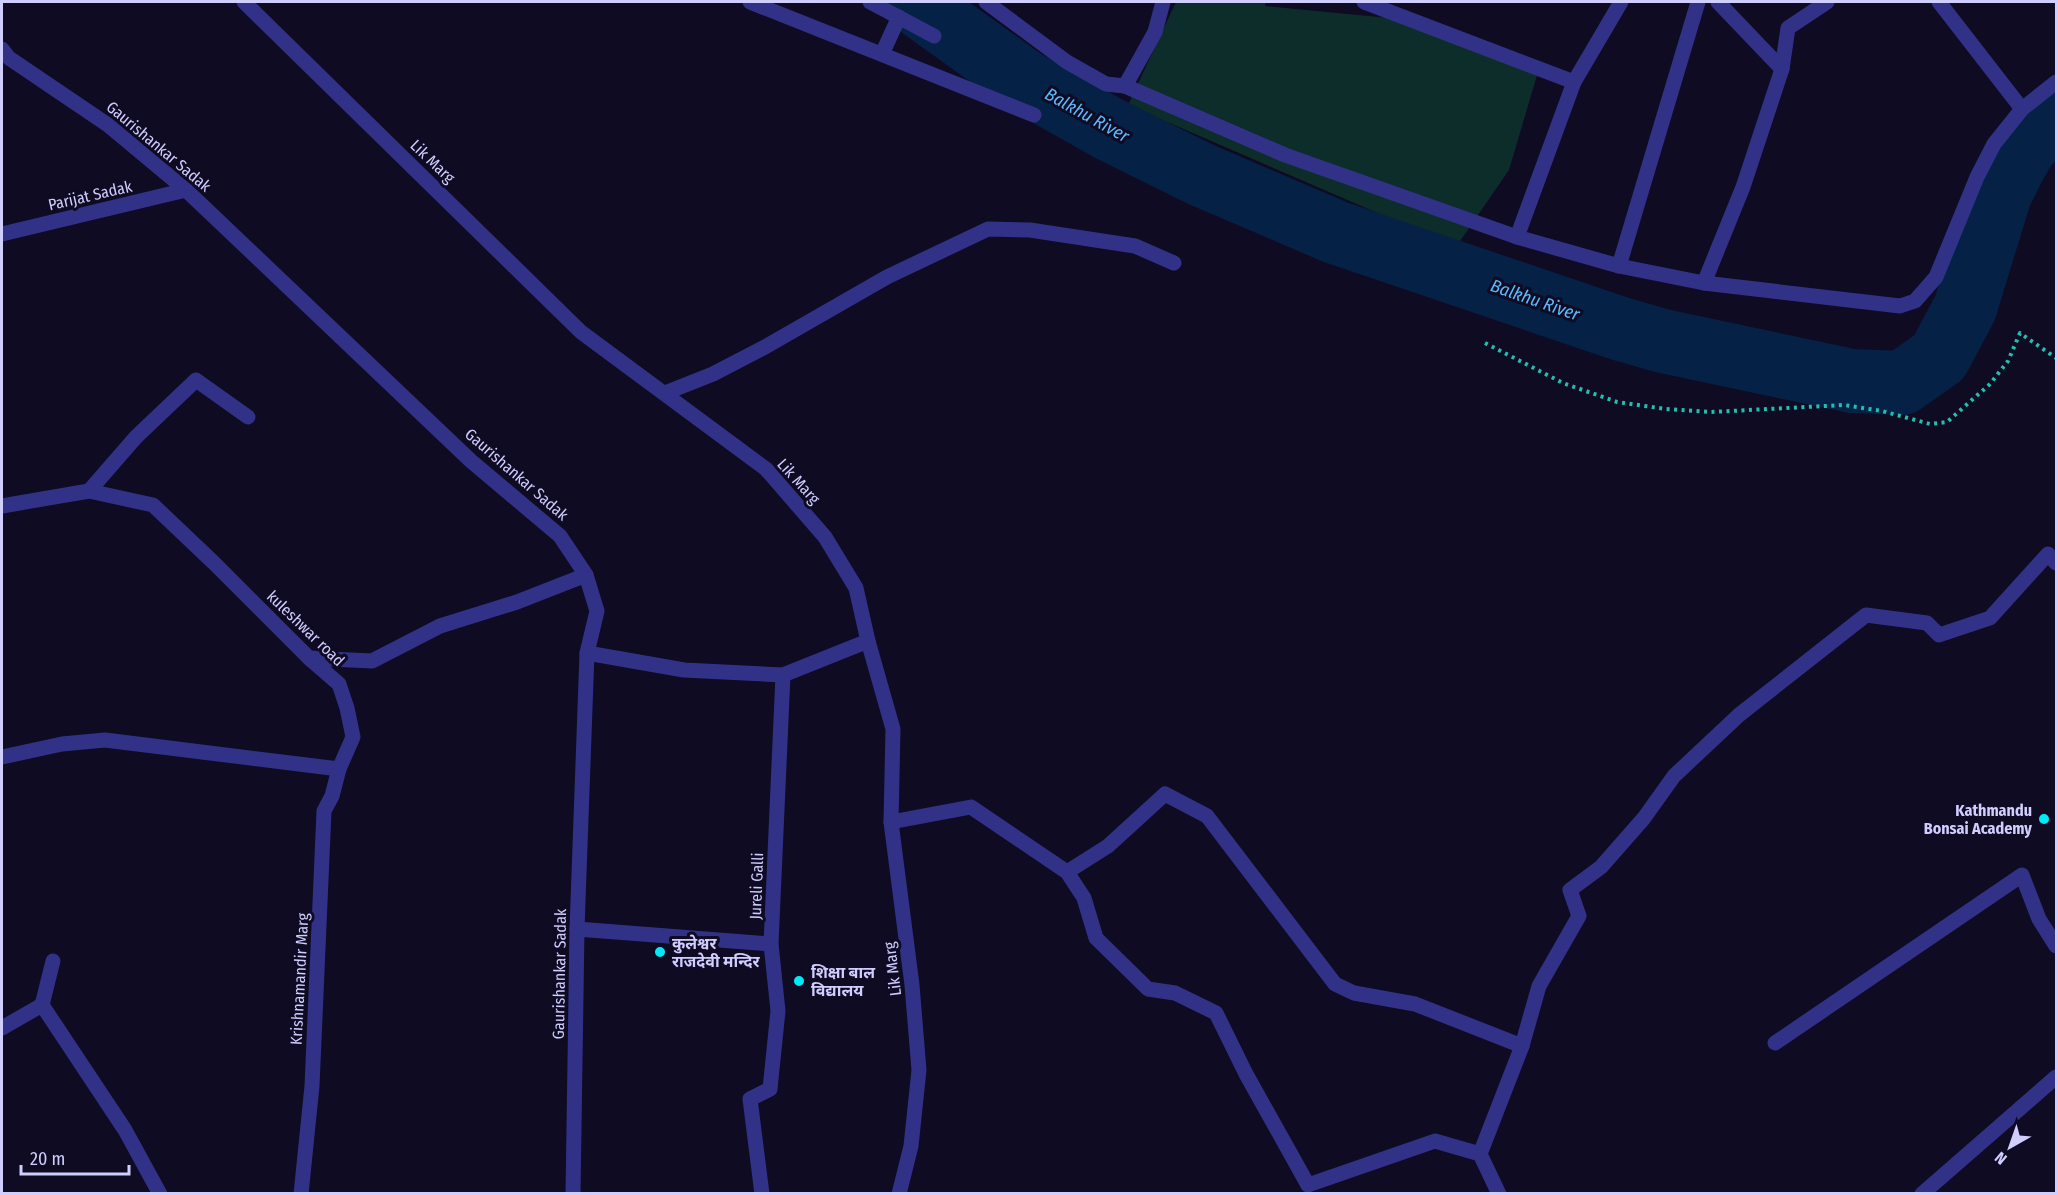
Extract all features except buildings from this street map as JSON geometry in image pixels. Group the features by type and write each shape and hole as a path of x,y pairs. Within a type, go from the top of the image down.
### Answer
{"street":[{"name":"Lik Marg","path":"244,2 581,332 766,469 825,537 856,588 893,729 891,822 912,985 919,1070 911,1146 899,1194"},
{"path":"750,2 1034,115"},
{"path":"870,2 934,36"},
{"path":"986,2 1067,62 1106,84 1125,86 1285,155 1517,237 1620,266 1704,283 1900,306 1915,301 1936,277 1977,177 1994,144 2022,109 2056,82"},
{"path":"1125,86 1155,32 1163,2"},
{"path":"1364,2 1574,82"},
{"path":"1517,237 1574,82 1621,2"},
{"path":"1620,266 1698,2"},
{"path":"1718,2 1782,69"},
{"path":"1704,283 1743,187 1782,69 1788,28 1827,2"},
{"path":"1939,2 2022,109"},
{"path":"882,54 899,17"},
{"name":"Gaurishankar Sadak","path":"2,49 9,58 108,125 186,190 471,461 560,536 586,575 597,611 587,653 577,929 573,1194"},
{"name":"Parijat Sadak","path":"2,234 186,190"},
{"path":"664,393 713,374 887,277 988,229 1030,230 1135,246 1174,263"},
{"path":"89,491 136,437 196,380 248,417"},
{"name":"kuleshwar road","path":"2,507 89,491 153,505 309,658 339,684 353,737 339,769"},
{"path":"1499,1194 1480,1154 1522,1046 1539,986 1579,916 1570,890 1601,867 1644,818 1674,776 1739,715 1866,615 1927,623 1939,635 1956,631 1990,618 2048,554 2056,563"},
{"path":"309,658 372,661 440,626 517,602 586,575"},
{"path":"587,653 684,670 783,675 868,640"},
{"name":"Jureli Galli","path":"762,1194 750,1099 770,1089 778,1011 771,944 783,675"},
{"path":"2,757 62,744 105,740 339,769"},
{"name":"Krishnamandir Marg","path":"301,1194 312,1086 324,811 332,796 339,769"},
{"path":"1067,873 1108,846 1165,794 1207,816 1335,984 1354,993 1415,1004 1522,1046"},
{"path":"891,822 971,807 1067,873 1084,898 1096,938 1148,989 1175,993 1216,1013 1246,1074 1308,1185 1435,1141 1480,1154"},
{"path":"1775,1043 2022,874 2039,919 2056,946"},
{"path":"577,929 771,944"},
{"path":"2,1028 42,1005 53,961"},
{"path":"42,1005 125,1130 160,1194"},
{"path":"1922,1194 2056,1077"}],"path":[{"path":"1485,343 1563,383 1617,402 1711,412 1844,405 1882,411 1930,424 1947,422 1990,384 2008,361 2020,333 2056,358"}],"green space":[{"path":"1176,2 1266,2 1265,6 1389,18 1538,72 1509,170 1456,247 1128,105"}],"waterway":[{"name":"Balkhu River","path":"914,2 1024,81 1111,130 1202,175 1335,232 1621,329 1663,341 1852,381 1902,383 1939,357 1965,308 2000,194 2026,145 2056,118"}],"place":[{"name":"Kathmandu Bonsai Academy","path":"2044,819"},
{"name":"कुलेश्वर राजदेवी मन्दिर","path":"660,952"},
{"name":"शिक्षा बाल विद्यालय","path":"799,981"}]}
